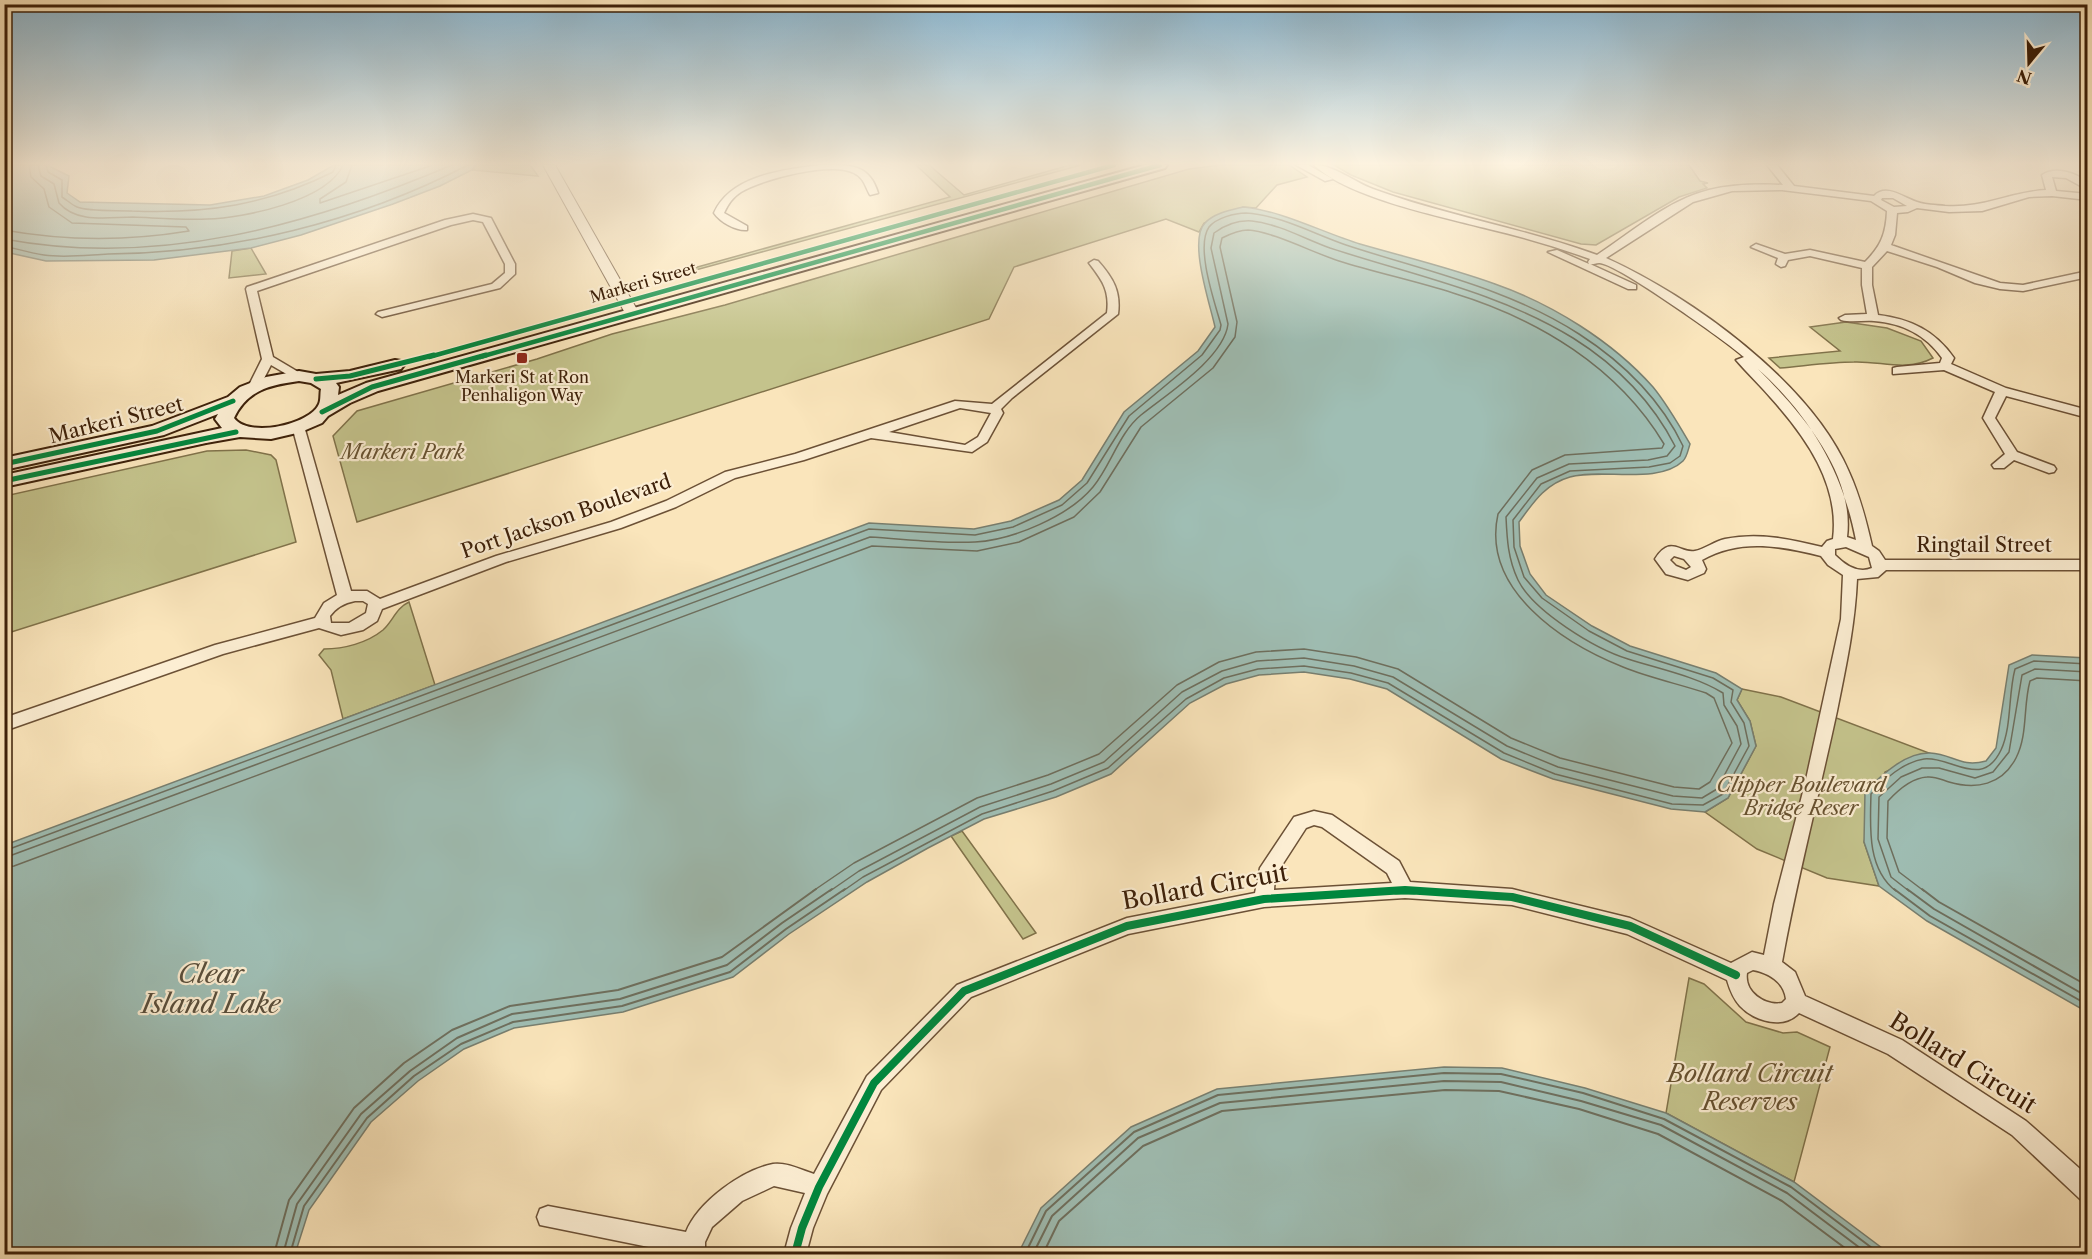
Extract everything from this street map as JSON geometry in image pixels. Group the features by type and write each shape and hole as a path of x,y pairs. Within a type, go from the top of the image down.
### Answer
{"main road":[{"name":"Markeri Street","path":"4,481 206,437 237,432 265,435 298,426 344,399 372,387 629,307 913,224"},
{"name":"Markeri Street","path":"4,464 158,431 233,401 254,387 268,382 350,376 394,366 629,307 941,224"},
{"path":"308,378 330,387 332,394 322,412"},
{"path":"233,401 226,410 224,419 228,427 237,432"}],"street":[{"path":"254,387 268,359 251,289 444,224"},
{"path":"382,314 496,286 510,274 510,264 488,224"},
{"path":"582,224 629,307"},
{"path":"735,224 743,228"},
{"path":"1465,224 1525,241 1631,286 1680,313 1740,359 1772,390 1801,425 1827,470 1842,511 1843,530 1839,543"},
{"path":"1484,224 1598,259 1700,317 1752,356 1791,394 1835,452 1855,498 1865,548"},
{"path":"1584,267 1653,224"},
{"path":"1873,316 1867,285 1867,266 1887,247 1891,237 1891,224"},
{"path":"1756,247 1782,260 1810,253 1867,266"},
{"path":"1887,247 1941,265 1960,275 2000,286 2023,288 2088,274"},
{"name":"Port Jackson Boulevard","path":"376,606 501,559 616,525 671,504 730,475 872,434 959,404 995,408 1017,388 1112,314 1115,298 1112,284 1094,263"},
{"path":"1845,318 1873,316 1905,324 1932,338 1948,358 1945,366"},
{"path":"268,359 308,378"},
{"path":"1898,371 1945,366 2002,391 2088,414"},
{"path":"2002,391 1989,418 2012,455 2049,469"},
{"name":"Port Jackson Boulevard","path":"872,434 967,448 983,439 997,413 995,408"},
{"path":"298,426 345,597"},
{"path":"1999,465 2012,455"},
{"path":"1694,558 1720,545 1766,541 1827,553 1833,562 1850,572 1848,619 1813,784 1783,904 1772,966"},
{"path":"1827,553 1832,544 1839,543 1865,548 1872,553 1880,565"},
{"name":"Ringtail Street","path":"1850,572 1872,574 1878,572 1880,565 2088,565"},
{"path":"367,596 375,602 375,612 363,623 346,630 330,629 322,622 322,616 330,605 345,597 367,596"},
{"path":"4,725 219,649 322,622"},
{"path":"1264,899 1266,874 1300,822 1314,818 1326,820 1393,867 1405,890"},
{"name":"Bollard Circuit","path":"795,1254 802,1228 819,1187 874,1083 964,991 1127,926 1264,899 1405,890 1512,897 1630,926 1736,975"},
{"path":"1752,961 1772,966 1788,978 1793,986 1796,1002 1787,1012 1761,1010 1745,998 1739,990 1736,975 1744,963 1752,961"},
{"name":"Bollard Circuit","path":"1796,1002 1895,1047 2009,1122 2088,1191"},
{"path":"548,1218 693,1249 705,1220 721,1201 745,1187 775,1175 819,1187"}],"green space":[{"path":"853,224 865,224 670,277 665,276"},
{"name":"Markeri Park","path":"1002,224 1151,224 1014,267 989,319 357,522 333,436 357,411 537,359 612,334 725,305"},
{"name":"Markeri Park","path":"1178,224 1204,224 1199,232"},
{"path":"1508,224 1633,224 1596,245 1581,244"},
{"path":"251,248 266,274 229,278 232,251"},
{"path":"1846,322 1887,328 1921,341 1933,358 1904,365 1845,362 1780,368 1769,358 1840,351 1810,327"},
{"path":"246,450 271,455 276,460 296,542 5,634 5,496 207,451"},
{"path":"409,602 435,685 343,719 331,670 319,655 324,649 355,644 377,635"},
{"name":"Clipper Boulevard Bridge Reser","path":"1742,689 1781,697 1929,753 1885,772 1864,842 1879,886 1827,878 1757,849 1705,812 1728,798 1756,746 1750,721 1737,700"},
{"path":"962,831 1036,933 1023,939 951,836"},
{"name":"Bollard Circuit Reserves","path":"1689,978 1704,984 1746,1022 1783,1033 1797,1032 1830,1047 1794,1182 1666,1113"}],"water":[{"path":"5,224 334,224 251,248 154,260 46,261 5,252"},
{"name":"Clear Island Lake","path":"1205,224 1305,224 1360,244 1495,284 1559,313 1600,339 1637,370 1653,387 1690,444 1683,461 1659,472 1583,475 1570,477 1553,484 1540,495 1519,522 1520,546 1530,574 1546,595 1592,626 1630,646 1716,673 1742,689 1737,700 1750,721 1756,746 1728,798 1705,812 1671,809 1553,779 1501,759 1387,689 1350,679 1304,672 1259,675 1226,684 1190,703 1111,774 1056,797 984,819 867,882 789,934 733,977 623,1012 514,1028 464,1049 418,1081 371,1122 309,1210 295,1254 5,1254 5,845 869,523 974,529 1011,521 1059,500 1082,480 1124,412 1198,351 1215,327 1199,257 1200,231"},
{"path":"2032,655 2087,658 2087,1012 1927,921 1879,886 1864,842 1865,791 1894,766 1912,756 1930,753 1970,763 1986,761 1996,748 2009,665"},
{"path":"1444,1067 1502,1068 1585,1088 1666,1113 1794,1182 1890,1254 1018,1254 1041,1208 1131,1127 1217,1089"}],"cycle path":[{"path":"316,379 350,376 402,364 904,224"},
{"path":"322,412 372,387 951,224"},
{"path":"4,464 157,431 233,401"},
{"path":"4,481 236,432"},
{"path":"795,1254 802,1228 819,1187 874,1083 964,991 1127,926 1264,899 1405,890 1512,897 1630,926 1736,975"}],"place":[{"name":"Markeri St at Ron Penhaligon Way","path":"522,358"}]}
